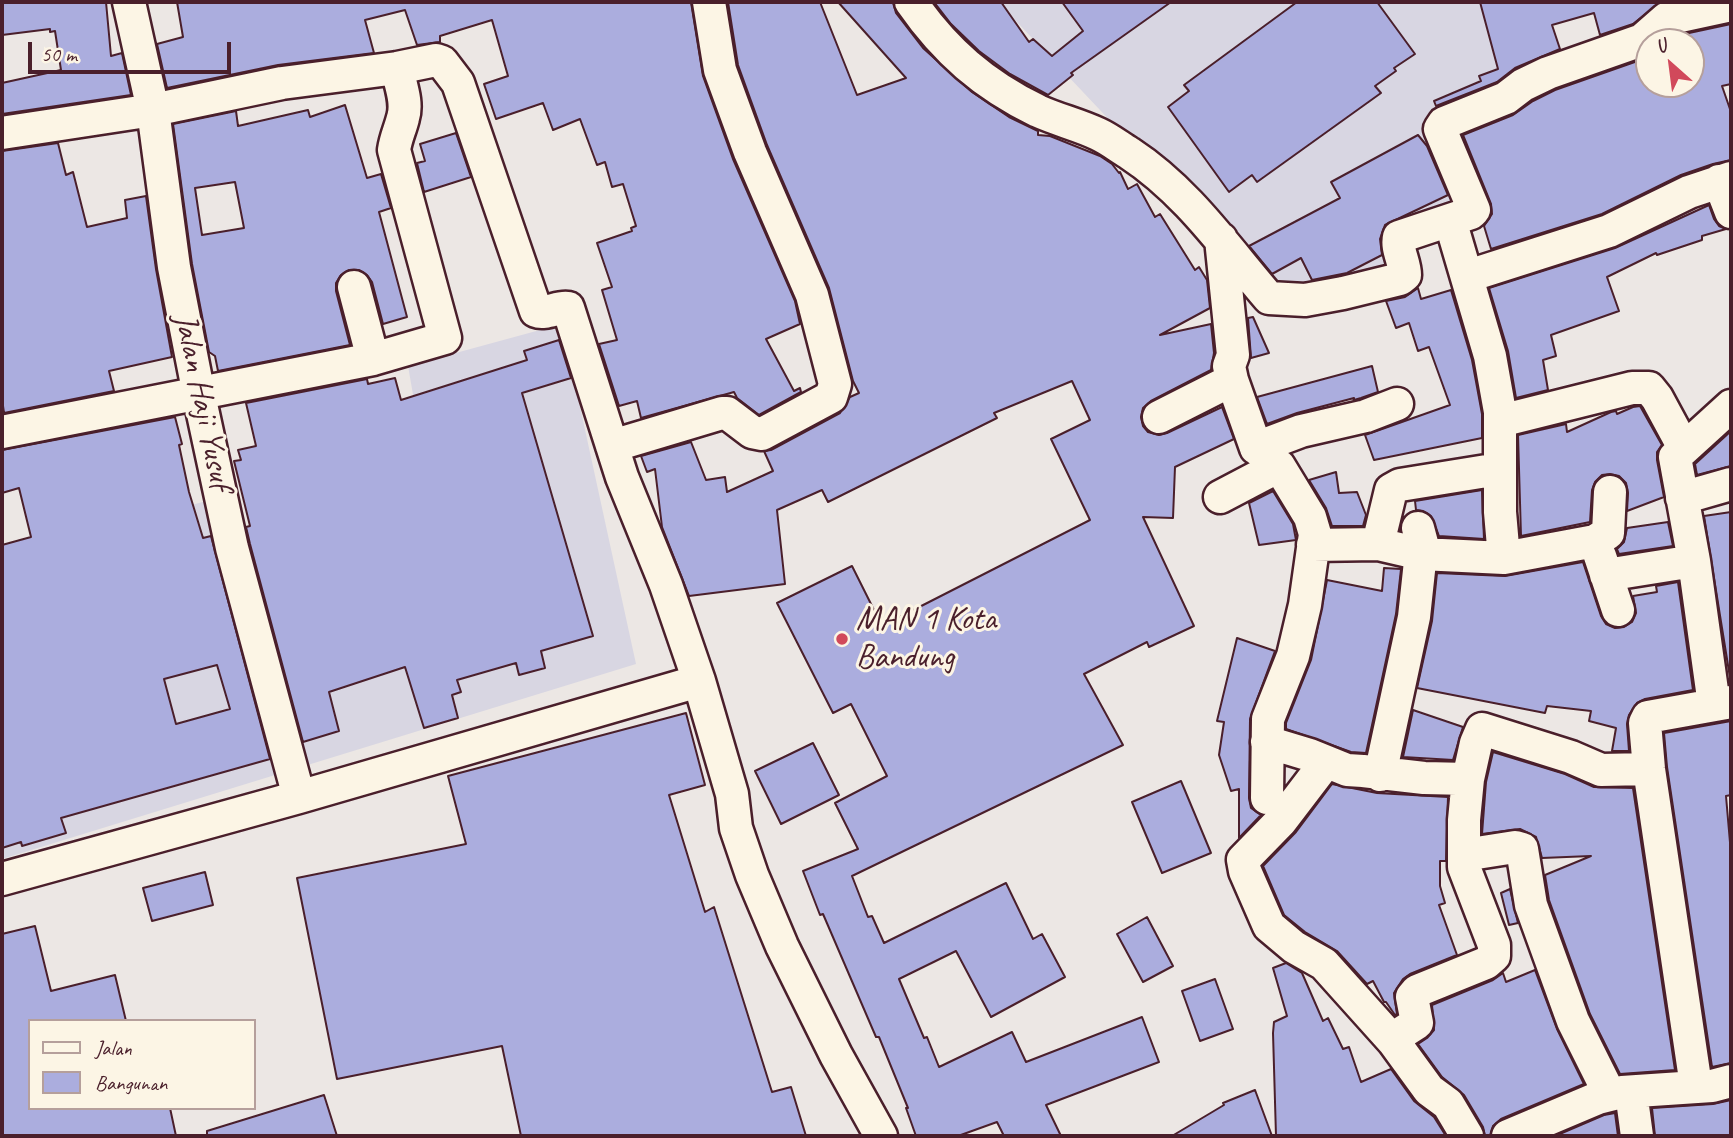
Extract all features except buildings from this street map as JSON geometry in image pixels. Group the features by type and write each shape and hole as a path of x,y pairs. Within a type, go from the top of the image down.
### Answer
{"street":[{"name":"Jalan Haji Yusuf","path":"129,2 153,110 174,267 199,395 232,548 299,797"},
{"path":"612,446 722,413 752,432 762,434 831,397 835,384 812,295 750,152 720,70 709,2"},
{"path":"911,2 933,32 963,63 1037,110 1098,134 1132,155 1184,197 1269,298 1305,300 1400,279 1405,275 1405,268 1399,237 1474,210 1440,129 1444,123 1506,97 1548,73 1642,40 1667,19 1731,5"},
{"path":"2,133 153,110 282,83 397,68 436,60 442,62 458,83 536,311 540,313 568,308 635,514 666,585 699,681 732,794 736,828 752,875 782,946 836,1055 881,1136"},
{"path":"2,432 373,359 444,338 394,150 405,103 397,68"},
{"path":"1468,276 1609,231 1689,192 1725,179 1731,212"},
{"path":"1450,219 1490,356 1500,421 1499,469 1504,558"},
{"path":"1221,239 1233,355 1229,366 1232,380 1267,457 1313,525 1305,605 1296,643 1268,719 1267,798"},
{"path":"354,287 373,359"},
{"path":"1159,417 1232,380"},
{"path":"1500,421 1632,388 1649,388 1684,448"},
{"path":"1220,497 1301,431 1366,416 1397,404"},
{"path":"1696,1086 1649,769 1646,723 1648,717 1723,704 1675,457 1731,406"},
{"path":"1378,544 1391,490 1400,485 1499,469"},
{"path":"1682,498 1731,484"},
{"path":"1313,545 1420,541 1504,558 1595,541 1608,533 1610,492"},
{"path":"1380,775 1413,617 1420,541"},
{"path":"1595,541 1618,610"},
{"path":"1606,575 1694,561"},
{"path":"2,879 299,797 699,681"},
{"path":"1392,1039 1417,1023 1413,993 1486,963 1494,956 1494,945 1464,867 1468,779 1482,729 1601,769 1649,769"},
{"path":"1267,742 1355,772 1468,779"},
{"path":"1326,762 1281,821 1242,860 1242,865 1269,926 1294,947 1324,964 1392,1039 1429,1090 1448,1104 1467,1136"},
{"path":"1464,855 1515,847 1521,849 1531,905 1573,1021 1620,1093 1637,1136"},
{"path":"1508,1136 1620,1093 1712,1086 1731,1081"}],"shaded area":[{"path":"998,2 1494,2 1511,86 1444,111 1469,204 1396,225 1400,266 1268,288"},
{"path":"562,324 636,664 2,859 2,556 225,496 236,529 428,480 408,366"}],"place":[{"name":"MAN 1 Kota Bandung","path":"842,639"}]}
